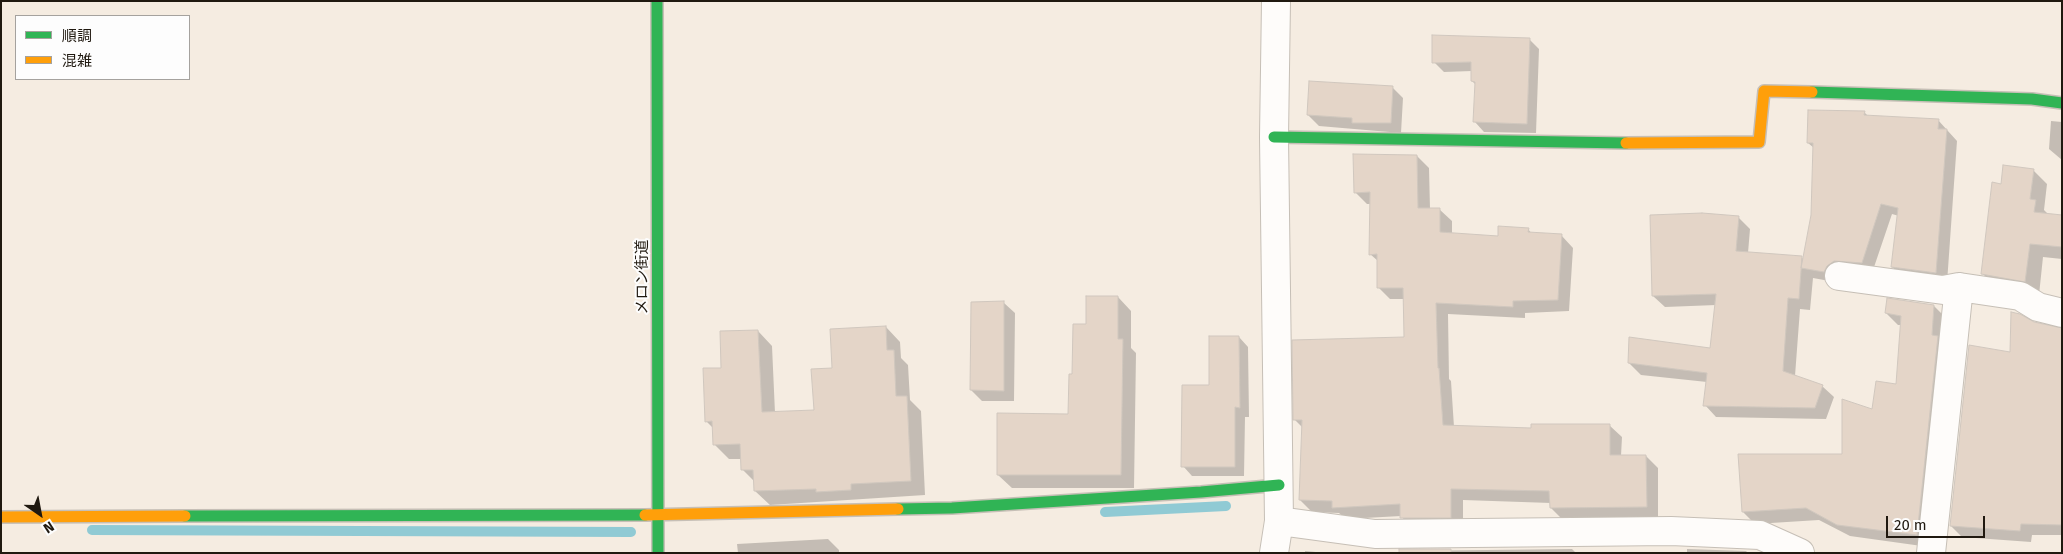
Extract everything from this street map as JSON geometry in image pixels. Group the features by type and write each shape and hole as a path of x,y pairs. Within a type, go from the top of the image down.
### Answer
{"street":[{"name":"メロン街道","path":"657,1 658,553"},
{"path":"1274,553 1279,521 1274,137 1276,1"},
{"path":"1274,137 1759,142 1764,91 2032,99 2062,103"},
{"path":"1839,276 1943,290 1959,287 2020,296 2038,307 2062,313"},
{"path":"1931,553 1959,287"},
{"path":"1,517 658,515 952,508 1279,486"},
{"path":"1279,521 1376,534 1671,531 1760,535 1800,553"}],"building":[{"path":"1432,35 1530,38 1527,124 1473,122 1475,82 1471,81 1471,62 1432,63"},
{"path":"1309,81 1393,86 1391,123 1352,123 1352,118 1307,115"},
{"path":"1808,110 1865,111 1864,115 1939,119 1938,129 1947,129 1936,273 1891,267 1898,208 1881,204 1862,263 1834,261 1827,266 1824,272 1801,268 1811,215 1813,143 1807,143"},
{"path":"1353,154 1417,155 1418,208 1440,208 1440,232 1498,236 1498,226 1529,228 1528,232 1562,234 1558,300 1513,301 1513,307 1436,303 1438,368 1443,425 1531,428 1531,424 1610,424 1610,455 1646,455 1647,507 1550,508 1549,491 1451,489 1451,518 1400,518 1400,504 1332,508 1332,501 1299,500 1302,420 1293,420 1292,340 1404,337 1403,288 1377,288 1377,254 1369,255 1370,192 1354,193"},
{"path":"2003,165 2034,169 2030,199 2036,200 2034,212 2062,215 2062,247 2030,244 2025,282 1981,274 1992,182 2001,184"},
{"path":"1702,213 1739,216 1736,251 1802,256 1799,299 1788,298 1783,371 1823,385 1815,408 1703,406 1707,373 1628,363 1629,337 1710,348 1716,294 1652,296 1650,215"},
{"path":"1086,296 1118,296 1118,339 1123,339 1121,475 997,475 997,413 1068,414 1069,374 1072,374 1073,324 1086,324"},
{"path":"1887,298 1934,305 1932,335 1938,336 1917,535 1837,525 1806,508 1742,512 1738,454 1842,454 1842,399 1872,409 1876,381 1896,384 1901,316 1885,313"},
{"path":"1004,301 1004,391 970,390 971,302"},
{"path":"2011,312 2020,314 2034,322 2062,328 2062,525 2021,524 2020,531 1950,526 1969,345 2010,352"},
{"path":"886,326 887,350 894,350 896,396 907,396 911,481 851,484 851,490 816,492 816,489 754,491 753,470 741,470 740,444 713,445 712,421 705,422 703,368 721,368 720,331 758,330 762,412 814,410 811,369 832,368 830,329"},
{"path":"1209,336 1239,336 1240,408 1235,407 1235,467 1181,467 1182,385 1209,385"},
{"path":"1399,549 1451,549 1451,553 1399,553"}],"waterway":[{"path":"1105,512 1226,506"},
{"path":"92,530 631,532"}],"traffic: fast":[{"path":"657,1 658,553"},
{"path":"1812,92 2032,99 2062,103"},
{"path":"1274,137 1626,143"},
{"path":"898,509 952,508 1201,492 1279,485"},
{"path":"185,516 645,515"}],"traffic: slow":[{"path":"1626,143 1759,142 1764,91 1812,92"},
{"path":"645,515 898,509"},
{"path":"1,517 185,516"}]}
